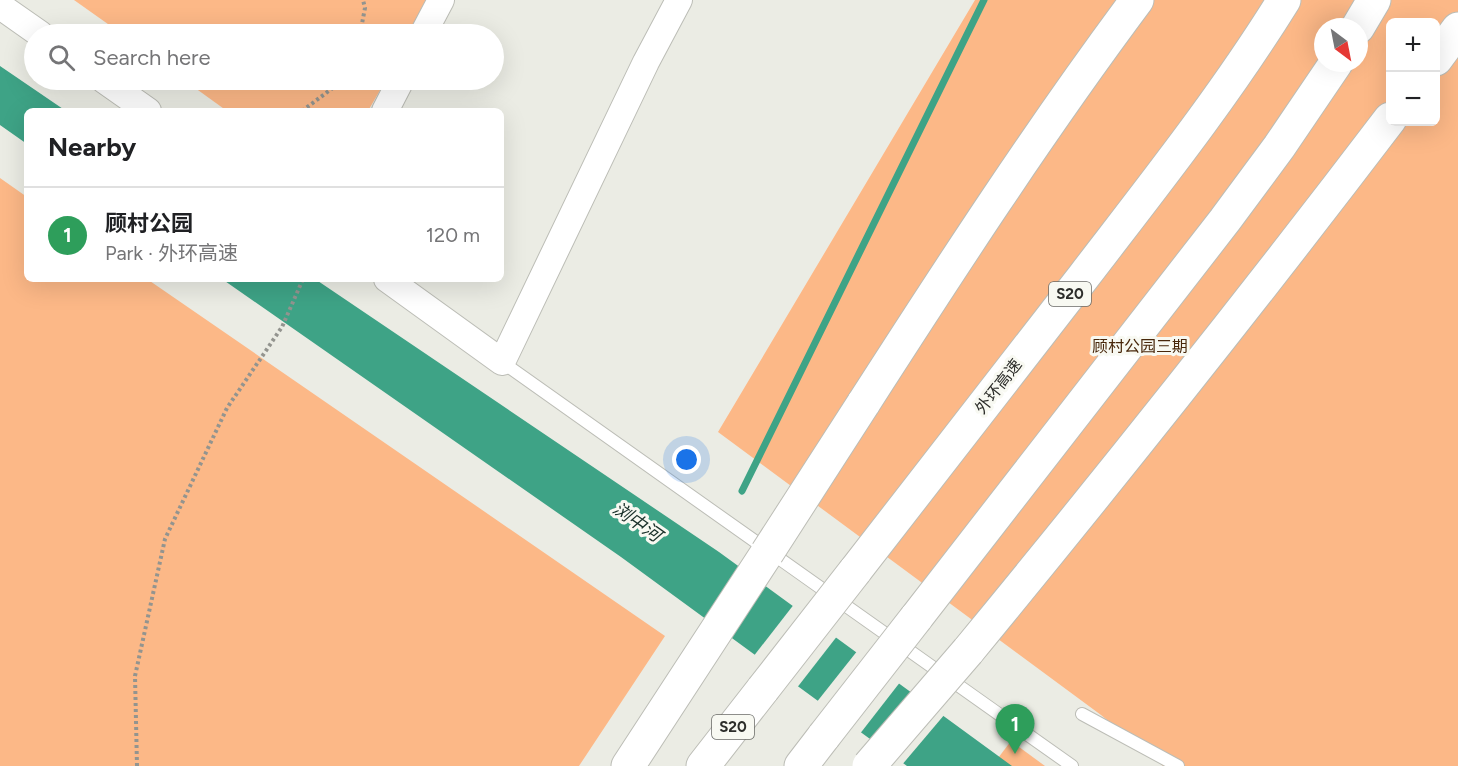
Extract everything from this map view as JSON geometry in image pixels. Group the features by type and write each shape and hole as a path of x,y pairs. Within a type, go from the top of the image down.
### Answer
{"highway":[{"path":"628,766 941,283 1029,151 1137,0"},
{"name":"外环高速","path":"703,766 1164,173 1216,103 1284,0"},
{"path":"1363,18 1374,0"},
{"path":"1440,54 1458,29"},
{"path":"801,766 1226,220 1330,72"},
{"path":"869,766 968,651 1084,510 1386,124"}],"street":[{"path":"428,24 441,0"},
{"path":"391,282 502,362 641,73 679,0"},
{"path":"0,6 26,24"},
{"path":"118,90 144,108"},
{"path":"387,108 396,90"}],"lane":[{"path":"502,362 1072,766"},
{"path":"1082,714 1178,766"}],"path":[{"path":"362,24 363,0"},
{"path":"306,108 330,90"},
{"path":"137,766 135,676 165,539 227,408 282,327 302,282"}],"green space":[{"path":"74,0 431,0 417,24 108,24"},
{"name":"顾村公园三期","path":"975,0 1458,0 1458,766 1163,766 1101,715 718,432"},
{"path":"198,90 380,90 370,108 223,108"},
{"path":"0,178 24,195 24,282 151,282 665,636 579,766 0,766"},
{"path":"1011,741 1045,766 992,766"}],"water":[{"path":"0,66 24,82 24,90 35,90 62,108 24,108 24,142 0,125"},
{"name":"浏中河","path":"226,282 319,282 719,552 1012,766 907,766 621,557"}],"pier":[{"path":"795,603 838,635 796,689 753,657"},
{"path":"858,650 901,681 859,735 816,703"},
{"path":"915,691 945,714 901,766 870,743"}],"waterway":[{"path":"742,491 984,0"}],"place":[{"name":"顾村公园","path":"1015,754"}]}
